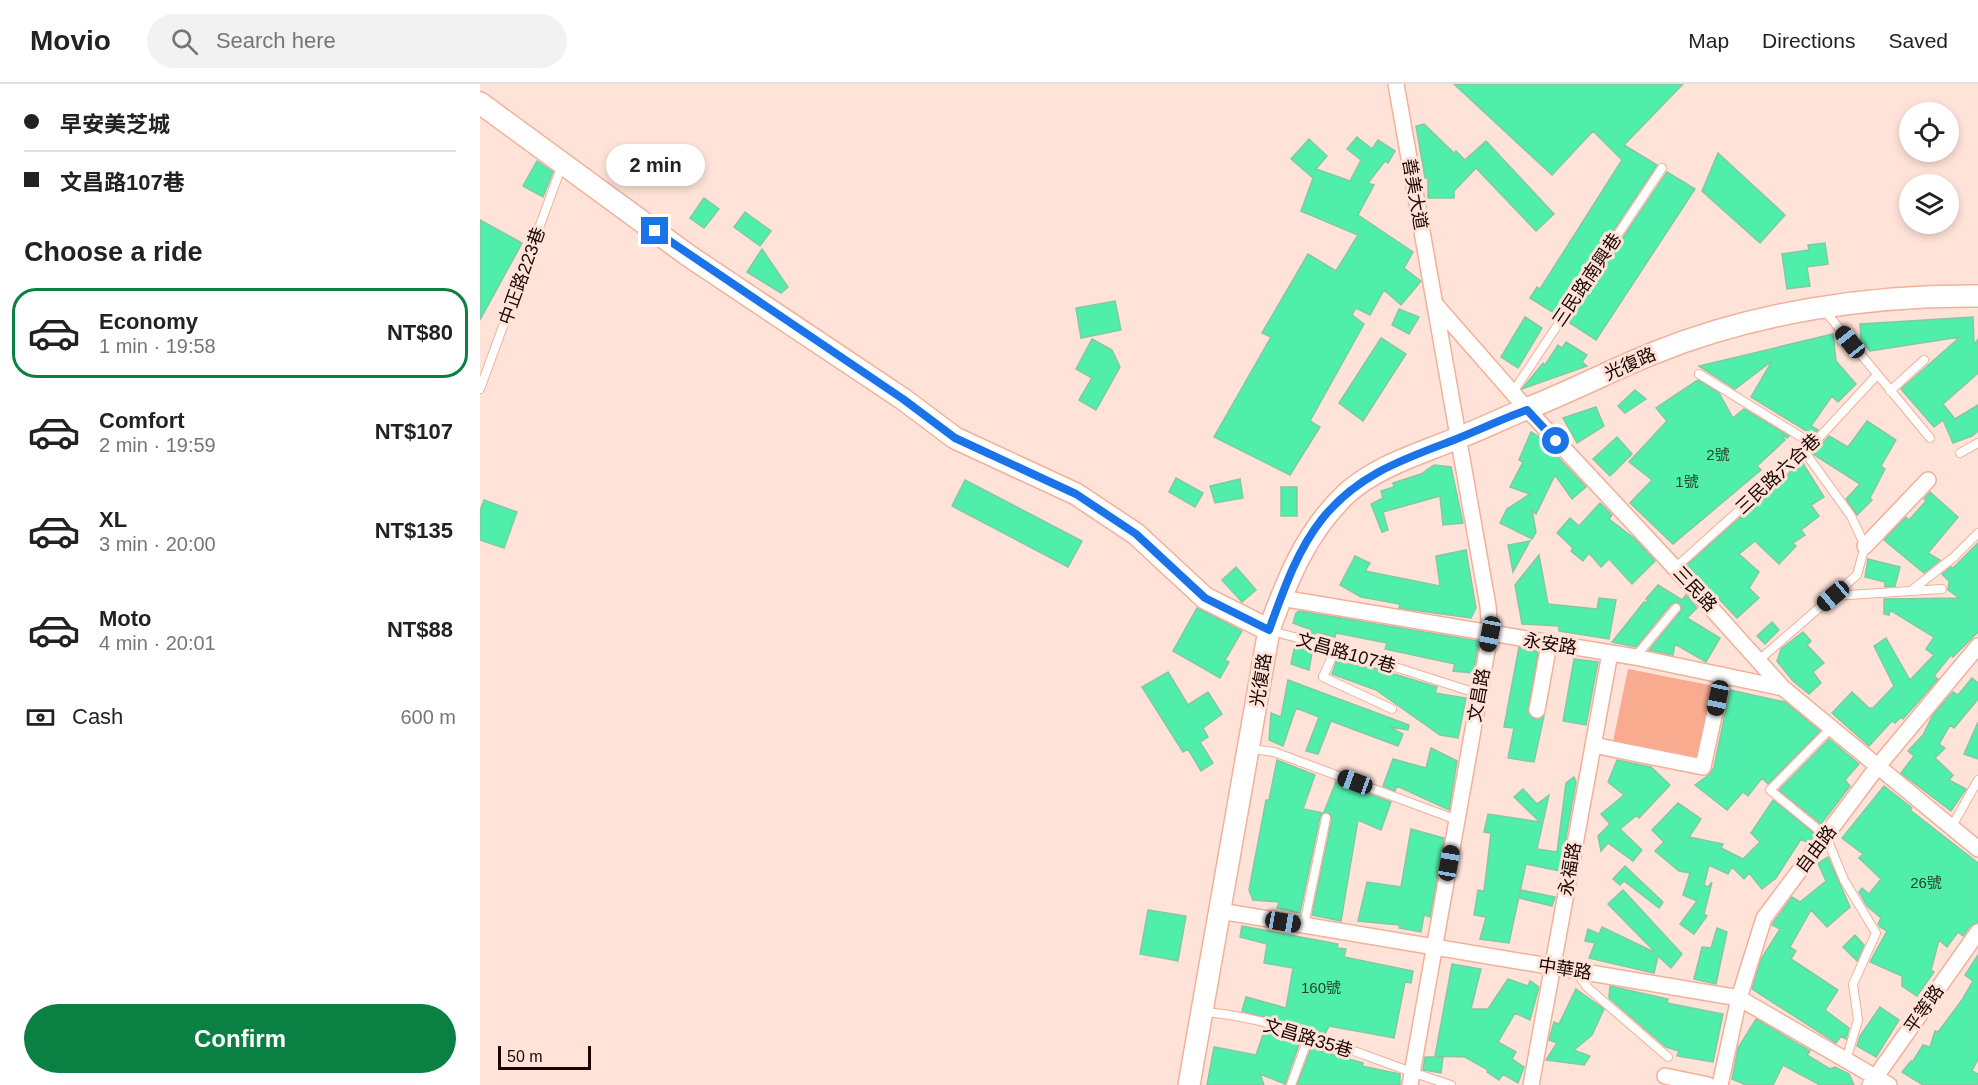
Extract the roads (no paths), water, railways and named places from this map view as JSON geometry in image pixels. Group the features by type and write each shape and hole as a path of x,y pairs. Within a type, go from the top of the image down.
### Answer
{"main road":[{"name":"文昌路107巷","path":"480,103 690,256 903,399 955,438 1076,494 1136,534 1205,598 1269,630"},
{"name":"光復路","path":"1189,1085 1250,749 1269,630 1305,545 1323,519 1348,493 1400,459 1457,439 1527,410 1676,344 1763,320 1823,308 1896,298 1978,296"}],"street":[{"name":"善美大道","path":"1396,84 1435,304"},
{"name":"三民路","path":"1435,304 1527,410 1675,568 1783,688 1978,849"},
{"name":"文昌路","path":"1411,1079 1490,634 1488,606 1435,304"},
{"path":"1865,546 1928,480"},
{"name":"永安路","path":"1281,598 1635,657 1783,688"},
{"path":"1537,710 1549,644"},
{"name":"自由路","path":"1720,1085 1739,998 1764,918 1878,766 1978,646"},
{"name":"永福路","path":"1531,1085 1610,653"},
{"path":"1593,745 1703,767 1723,675"},
{"name":"中華路","path":"1220,911 1739,998 1846,1059 1878,1082"},
{"name":"平等路","path":"1878,1082 1978,932"},
{"path":"1665,1076 1708,1085"}],"lane":[{"name":"中正路223巷","path":"480,389 563,162"},
{"name":"三民路南興巷","path":"1513,392 1662,168"},
{"path":"1823,308 1930,438"},
{"path":"1890,391 1924,360"},
{"path":"1699,375 1803,438 1815,442"},
{"name":"三民路六合巷","path":"1675,568 1815,442 1878,375"},
{"path":"1960,453 1978,443"},
{"path":"1759,660 1779,640 1857,575 1865,546 1851,516 1804,451"},
{"path":"1911,591 1954,557 1978,533"},
{"path":"1833,596 1942,589"},
{"path":"1635,657 1676,608"},
{"name":"文昌路107巷","path":"1269,630 1336,648 1479,694"},
{"path":"1336,648 1323,677 1392,709"},
{"path":"1831,728 1770,790 1826,836 1844,880 1876,933 1853,984 1858,1020 1846,1059"},
{"path":"1250,749 1274,752 1457,820"},
{"path":"1951,828 1978,780"},
{"path":"1304,925 1326,818"},
{"path":"1575,970 1588,988 1668,1057"},
{"name":"文昌路35巷","path":"1202,1012 1224,1014 1309,1036 1411,1079 1451,1085"},
{"path":"1291,1085 1309,1036"}]}
